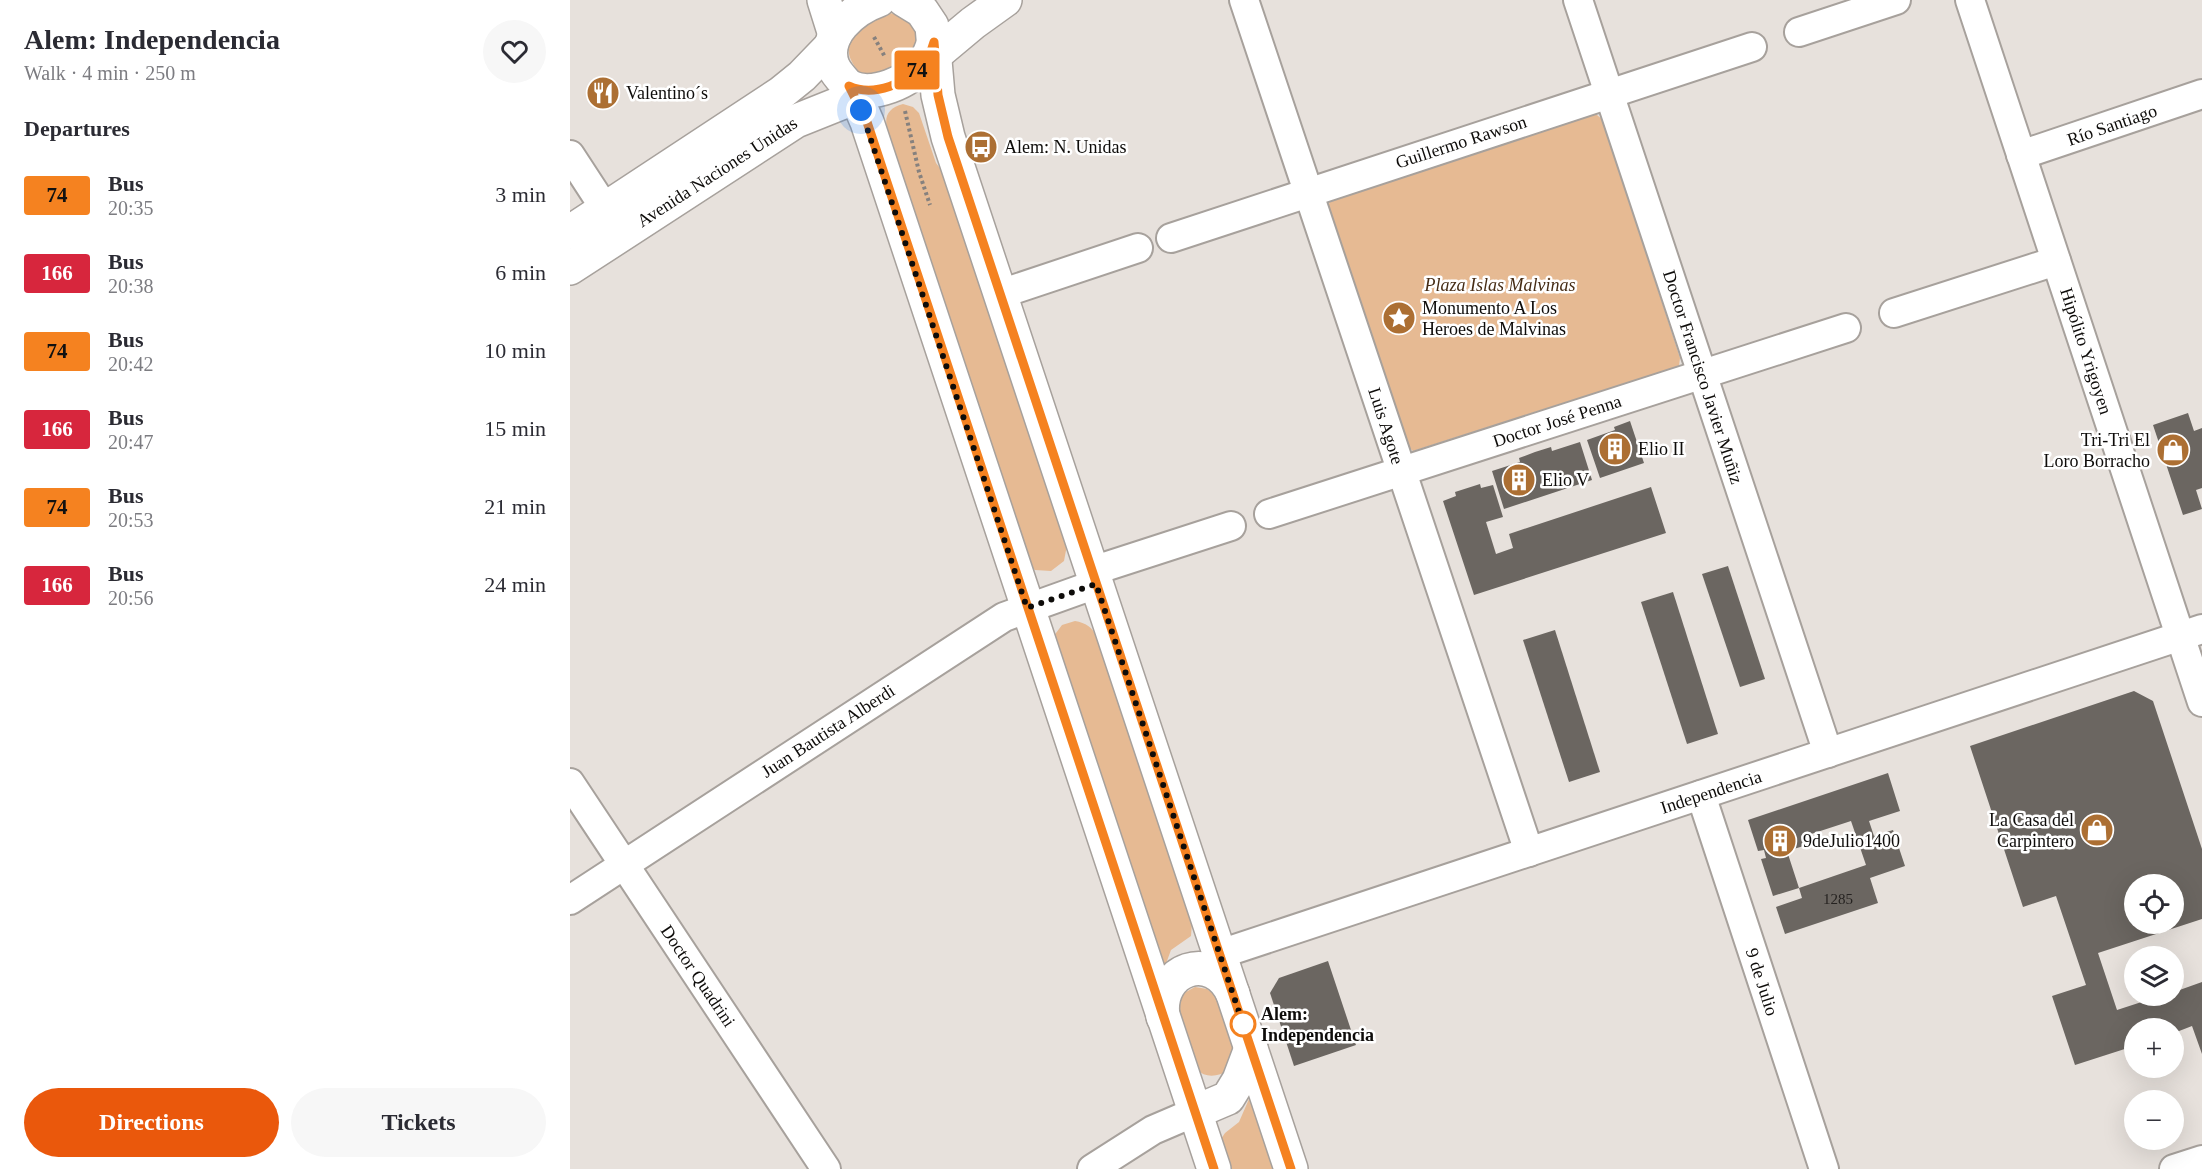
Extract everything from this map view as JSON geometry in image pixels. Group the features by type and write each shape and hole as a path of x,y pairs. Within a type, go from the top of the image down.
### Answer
{"main road":[{"path":"824,0 833,40 832,65 842,80 859,91 869,129 1214,1169"},
{"path":"833,40 846,21 858,10 900,0 922,11 932,26 931,53 948,137 1291,1169"},
{"path":"859,91 905,78 931,53 1005,0"},
{"name":"Avenida Naciones Unidas","path":"570,268 613,221 802,76 833,40"},
{"name":"Avenida Naciones Unidas","path":"570,232 613,221 796,121 859,91"},
{"path":"1163,1017 1161,1005 1165,988 1177,975 1187,970 1204,969 1215,973 1228,984 1233,994"},
{"path":"1195,1112 1228,1098 1239,1080 1251,1048"}],"street":[{"name":"Luis Agote","path":"1244,0 1529,852"},
{"name":"Doctor Francisco Javier Muñiz","path":"1578,0 1828,753"},
{"path":"1799,32 1896,0"},
{"name":"Hipólito Yrigoyen","path":"1970,0 2056,261 2191,633 2202,702"},
{"name":"Guillermo Rawson","path":"1171,238 1752,47"},
{"name":"Río Santiago","path":"2021,155 2202,94"},
{"path":"570,155 613,221"},
{"path":"1000,294 1138,248"},
{"path":"1894,313 2056,261"},
{"name":"Doctor José Penna","path":"1269,514 1846,328"},
{"path":"1094,577 1231,526"},
{"name":"Juan Bautista Alberdi","path":"570,900 1004,617 1094,577"},
{"name":"Independencia","path":"1220,954 2191,633"},
{"name":"Doctor Quadrini","path":"570,783 826,1169"},
{"name":"9 de Julio","path":"1701,795 1824,1169"},
{"path":"1092,1169 1153,1130 1195,1112"},
{"path":"2174,1169 2202,1160"}],"path":[{"path":"872,33 887,60"}],"green space":[{"path":"890,13 903,18 914,29 917,35 917,49 908,58 880,76 861,74 851,60 849,46 851,40 861,28"},
{"path":"903,104 913,107 919,113 936,163 946,176 1067,545 1064,561 1051,571 1035,570 1028,566 887,129 887,116 894,108"},
{"name":"Plaza Islas Malvinas","path":"1597,115 1603,120 1680,358 1679,366 1413,451 1407,446 1328,208 1330,200"},
{"path":"1075,621 1088,626 1097,637 1192,923 1191,936 1171,950 1164,969 1053,637 1062,625"},
{"path":"1195,987 1207,989 1216,996 1234,1046 1228,1071 1212,1076 1197,1069 1177,1005 1184,993"},
{"path":"1251,1097 1277,1169 1227,1169 1221,1139 1239,1122"}],"building":[{"path":"2188,413 2194,431 2202,428 2202,488 2196,490 2202,509 2183,515 2153,425"},
{"name":"Elio II","path":"1630,421 1644,463 1600,478 1587,440 1615,430 1614,427"},
{"path":"1580,442 1592,480 1504,509 1492,471 1520,462 1519,458 1535,452 1551,447 1552,451"},
{"path":"1480,484 1481,488 1493,485 1503,517 1486,522 1496,554 1513,548 1509,534 1651,487 1666,533 1474,595 1443,501 1456,496 1455,492"},
{"path":"1728,566 1765,679 1740,687 1702,574"},
{"path":"1673,592 1718,734 1687,744 1641,602"},
{"path":"1555,630 1600,772 1569,782 1523,640"},
{"path":"2134,691 2153,701 2202,849 2202,919 2184,925 2184,874 2124,874 2124,934 2156,934 2098,953 2117,1010 2129,1006 2184,1006 2184,988 2202,982 2202,1054 2192,1026 2184,1029 2184,1018 2124,1018 2124,1049 2075,1065 2052,996 2086,985 2056,896 2023,907 1970,746"},
{"path":"1888,773 1900,811 1869,821 1874,836 1893,830 1905,866 1870,878 1878,903 1785,934 1776,907 1802,898 1799,888 1773,896 1761,859 1766,858 1764,850 1758,851 1748,820","holes":["1851,821 1866,865 1799,888 1787,851 1807,845 1805,836"]},
{"path":"1328,961 1356,1045 1294,1066 1270,993 1279,978"}],"bus line":[{"name":"74","path":"1214,1169 867,122 849,86 872,91 896,83 924,64 934,42 940,110 948,137 1291,1169"}],"place":[{"name":"Valentino´s","path":"603,93"},
{"name":"Alem: N. Unidas","path":"981,147"},
{"name":"Monumento A Los Heroes de Malvinas","path":"1399,318"},
{"name":"Elio II","path":"1615,449"},
{"name":"Tri-Tri El Loro Borracho","path":"2173,450"},
{"name":"Elio V","path":"1519,480"},
{"name":"La Casa del Carpintero","path":"2097,830"},
{"name":"9deJulio1400","path":"1780,841"},
{"name":"Alem: Independencia","path":"1243,1024"}],"route":[{"path":"861,110 867,122 1027,608 1096,584 1245,1030 1243,1024"}]}
